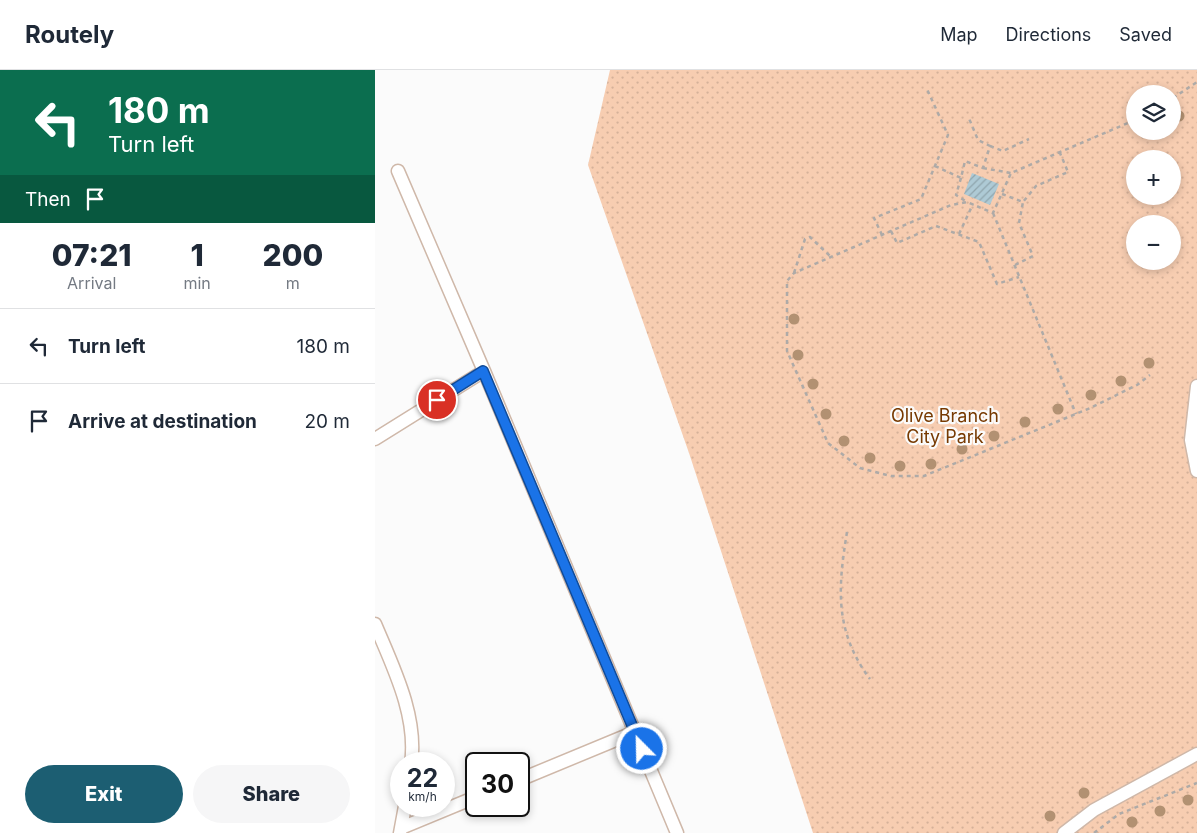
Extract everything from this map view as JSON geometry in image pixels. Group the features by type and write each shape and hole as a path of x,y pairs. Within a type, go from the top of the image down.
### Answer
{"street":[{"path":"398,171 677,833"},
{"path":"375,439 483,371"},
{"path":"1197,386 1191,440 1197,471"},
{"path":"375,624 410,717 411,752"},
{"path":"530,775 635,732"},
{"path":"1064,833 1095,810 1197,754"},
{"path":"400,831 465,802"},
{"path":"400,831 403,817"}],"path":[{"path":"1181,93 1197,82"},
{"path":"882,235 874,218 921,199 948,135 926,86"},
{"path":"968,116 978,140 1003,151 1029,139"},
{"path":"1076,414 993,213 956,195 965,161 983,168 1011,173 1126,124"},
{"path":"983,168 990,146"},
{"path":"1015,265 1033,256 1019,223 1023,202 1036,186 1068,172 1059,153"},
{"path":"935,166 961,178"},
{"path":"993,213 1011,173"},
{"path":"1002,194 1023,202"},
{"path":"967,202 951,205 830,256 794,273 787,280 787,350 828,443 860,468 891,476 924,476 1076,414 1121,393 1150,375"},
{"path":"959,235 973,204"},
{"path":"891,231 897,242 936,226 979,242 997,284 1019,277"},
{"path":"794,273 805,239 810,237 830,256"},
{"path":"847,532 839,584 843,618 859,663 871,679"},
{"path":"1094,833 1119,814 1197,783"}],"green space":[{"name":"Olive Branch City Park","path":"610,70 1197,70 1197,833 813,833 689,453 588,165"}],"building":[{"path":"972,173 999,184 990,205 964,194"}],"route":[{"path":"437,400 483,371 642,749"}]}
